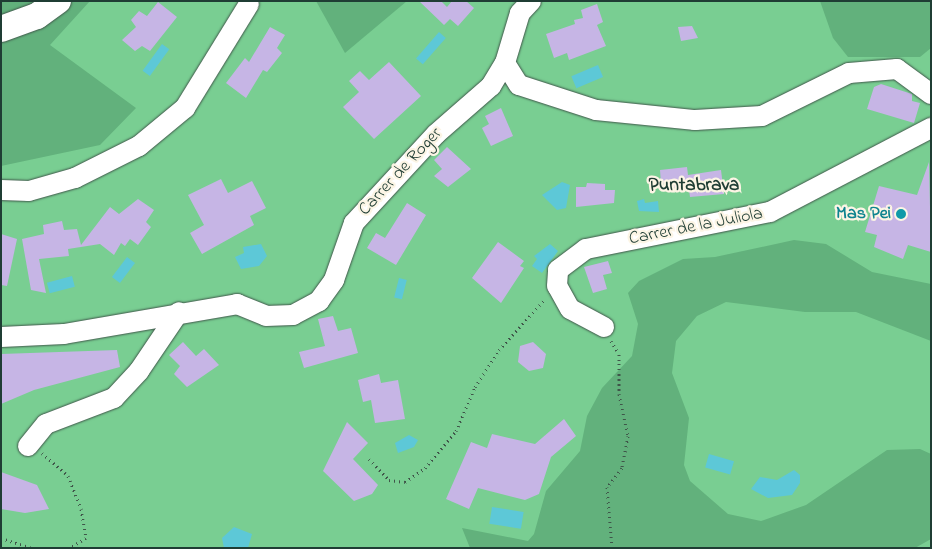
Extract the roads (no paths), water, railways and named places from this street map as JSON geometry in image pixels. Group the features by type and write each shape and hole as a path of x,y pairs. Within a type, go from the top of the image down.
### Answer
{"main road":[{"path":"1,29 37,16 58,1"}],"street":[{"name":"Carrer de Roger","path":"1,336 64,334 180,312 237,304 266,316 293,315 319,301 334,280 354,223 436,134 491,86 505,63 520,13 531,1"},
{"path":"1,190 29,191 75,178 139,146 185,108 249,4"},
{"path":"505,63 519,85 596,110 695,120 762,116 849,73 897,69 931,94"},
{"name":"Carrer de la Juliola","path":"604,327 570,309 557,286 558,270 586,249 770,212 931,128"},
{"path":"28,446 46,424 114,398 139,371 180,312"}],"water":[{"path":"439,32 446,38 423,64 416,58"},
{"path":"162,44 169,49 150,76 143,71"},
{"path":"598,65 603,77 576,88 571,76"},
{"path":"562,182 570,185 566,208 557,210 542,195"},
{"path":"644,199 645,203 658,201 659,212 639,211 637,201"},
{"path":"261,244 267,256 259,266 241,269 235,257 244,253 243,247"},
{"path":"550,244 558,251 542,273 532,266 537,259 534,256"},
{"path":"127,257 135,263 120,283 112,277"},
{"path":"72,276 75,287 50,293 47,283"},
{"path":"399,278 407,280 402,299 394,297"},
{"path":"409,435 418,440 414,447 398,453 395,443"},
{"path":"709,454 734,461 730,475 705,467"},
{"path":"794,470 800,475 800,483 792,495 768,498 751,489 760,477 777,480"},
{"path":"492,507 524,512 521,529 489,524"},
{"path":"234,527 252,534 248,548 224,548 222,538"}],"place":[{"name":"Mas Pei","path":"901,214"}],"district":[{"name":"Puntabrava","path":"694,186"}]}
